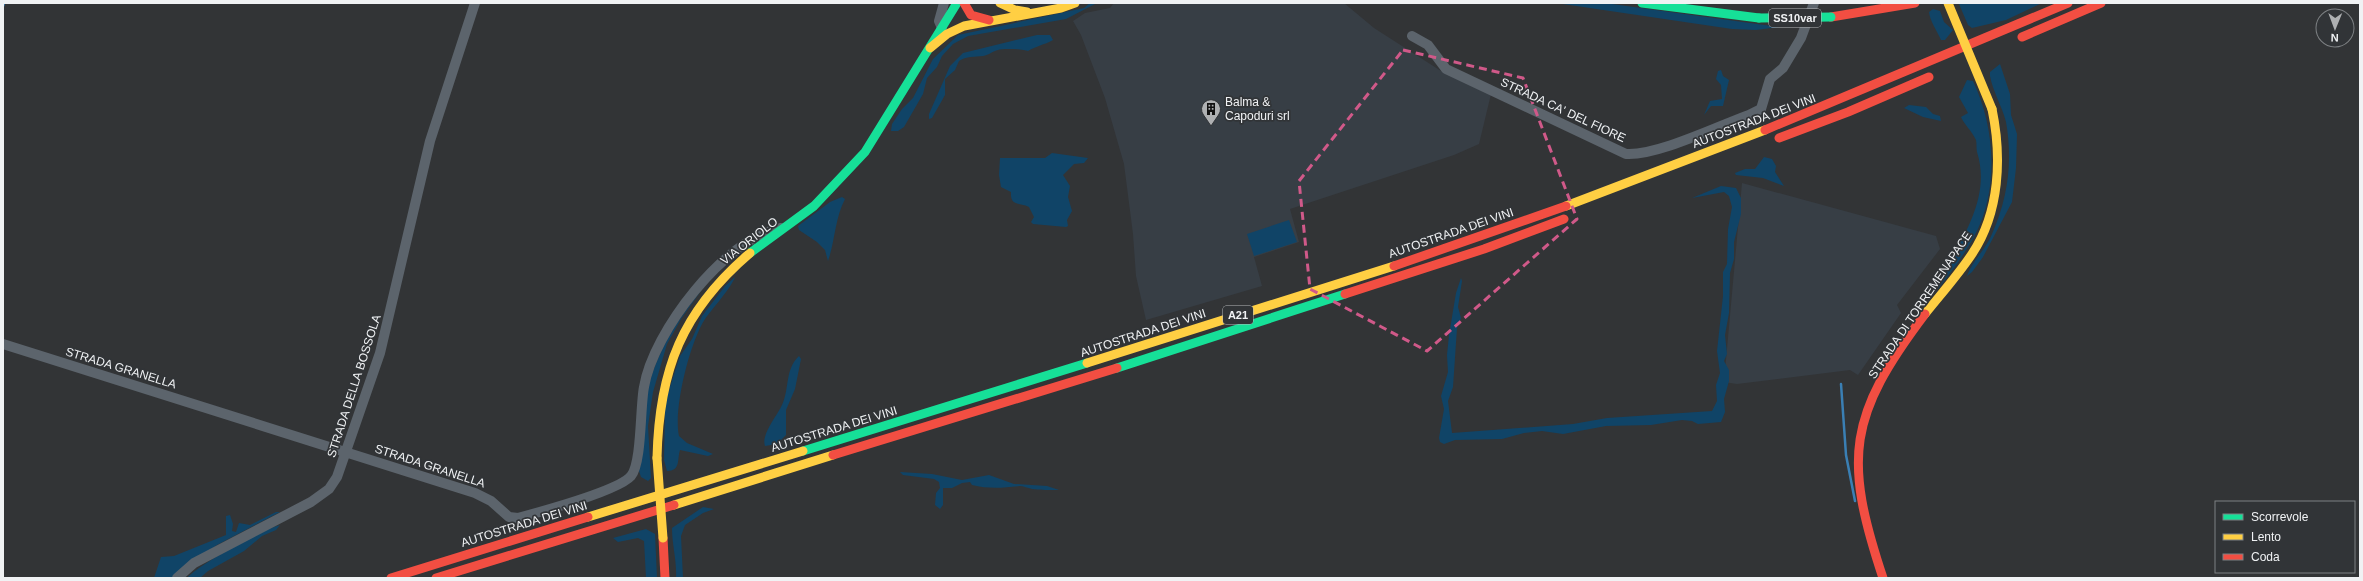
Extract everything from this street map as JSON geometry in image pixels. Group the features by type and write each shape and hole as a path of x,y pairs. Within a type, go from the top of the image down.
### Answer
{"main road":[{"name":"VIA ORIOLO","path":"665,578 656,428 662,392 670,361 684,329 700,304 731,268 756,247 787,227 832,190 865,152 957,3"},
{"path":"964,3 971,15 980,19 992,20"},
{"path":"1000,3 1015,10 1038,12"},
{"path":"930,48 947,34 957,29 992,20 1038,12 1075,3"},
{"name":"SS10var","path":"1642,3 1759,18 1831,17 1915,3"},
{"name":"STRADA DI TORREMENAPACE","path":"1884,578 1864,515 1858,476 1857,452 1860,432 1871,402 1892,364 1969,259 1982,237 1992,208 2000,170 1998,132 1992,109 1948,3"},
{"name":"AUTOSTRADA DEI VINI","path":"391,578 1135,348 1472,239 1590,197 1787,122 1949,56 2068,3"},
{"path":"2016,40 2101,3"},
{"path":"1959,64 1980,55"},
{"name":"AUTOSTRADA DEI VINI","path":"1767,143 1848,112 1938,73"},
{"name":"AUTOSTRADA DEI VINI","path":"436,578 1126,365 1476,251 1570,217"}],"street":[{"name":"STRADA DELLA BOSSOLA","path":"176,578 194,563 323,494 334,482 346,453 380,353 392,310 413,207 430,142 475,3"},
{"path":"942,28 940,21 944,3"},
{"name":"STRADA CA' DEL FIORE","path":"1412,36 1428,45 1446,69 1626,154 1636,154 1656,150 1749,115 1761,109 1770,79 1783,68 1801,38 1814,3"},
{"name":"STRADA GRANELLA","path":"3,344 475,493 487,498 513,518 542,511 617,486 632,476 635,469 644,385 656,350 676,314 699,286 750,240 771,230 787,227"}],"highlighted area":[{"path":"1403,50 1523,78 1577,219 1427,351 1310,289 1299,181"}],"shaded area":[{"path":"1090,3 1097,3 1066,19 968,36 953,44 942,56 937,67 927,78 923,94 904,127 898,131 891,131 892,124 902,109 913,98 933,59 958,35 1084,8"},
{"path":"1114,3 1344,3 1374,28 1441,71 1491,94 1479,144 1454,155 1290,209 1299,242 1254,257 1262,286 1146,320 1136,276 1133,234 1124,164 1105,98 1081,35 1073,21 1085,13 1110,8"},
{"path":"1556,3 1612,4 1779,27 1756,30 1732,29"},
{"path":"2042,3 2006,20 1972,28 1968,25 1959,4"},
{"path":"1933,9 1940,11 1944,22 1953,30 1945,40 1941,40 1931,19 1929,12"},
{"path":"1037,35 1050,35 1053,40 1028,51 1018,49 1000,49 985,55 968,57 959,61 955,70 945,79 945,95 932,118 929,119 929,114 950,66 963,53"},
{"path":"2000,64 2010,94 2011,115 2017,134 2016,168 2012,202 1983,257 1972,272 1967,276 1972,265 1992,234 2002,207 2008,179 2009,151 2006,122 1990,76 1990,72"},
{"path":"1721,70 1723,76 1729,80 1723,106 1711,106 1704,115 1710,101 1722,99 1721,85 1716,79 1718,71"},
{"path":"1967,80 1973,81 1987,121 1992,165 1990,187 1986,208 1978,228 1961,258 1938,289 1936,287 1937,281 1964,236 1971,220 1977,203 1980,187 1981,169 1976,140 1961,117 1968,113 1959,97"},
{"path":"1909,105 1926,107 1933,114 1940,116 1941,121 1923,117 1904,108"},
{"path":"1052,153 1088,158 1084,163 1074,164 1063,175 1070,186 1068,197 1072,211 1067,220 1068,226 1066,227 1033,224 1031,222 1034,217 1029,207 1014,202 1011,197 1011,192 1001,187 999,175 1000,158 1045,158"},
{"path":"1764,157 1772,159 1776,166 1775,172 1784,186 1763,178 1736,175 1735,173 1745,169 1755,169"},
{"path":"1742,183 1936,236 1940,249 1897,305 1901,313 1858,375 1850,370 1737,384 1724,382"},
{"path":"1721,186 1736,188 1741,198 1741,214 1734,242 1734,259 1730,273 1729,313 1725,335 1727,354 1724,361 1729,370 1729,381 1724,399 1725,412 1721,422 1698,424 1692,421 1682,420 1651,425 1606,426 1563,434 1542,431 1524,433 1502,439 1455,440 1444,444 1440,442 1439,438 1444,409 1441,396 1448,372 1447,355 1449,335 1456,293 1461,278 1462,281 1458,307 1461,318 1457,328 1453,387 1448,401 1452,433 1573,424 1607,418 1712,411 1717,401 1716,385 1720,373 1717,351 1723,296 1723,272 1727,264 1728,229 1732,207 1729,196 1724,192 1692,198"},
{"path":"842,197 845,199 839,214 828,261 825,250 817,242 799,230 798,226 830,202"},
{"path":"1289,220 1297,242 1254,256 1247,234"},
{"path":"735,277 726,292 705,319 699,330 684,376 678,410 679,436 687,443 713,454 708,456 680,450 678,464 675,469 667,471 664,460 665,409 667,396 680,356 692,339 702,316 725,286"},
{"path":"703,288 681,319 667,344 653,392 648,426 651,478 648,481 641,477 639,471 641,459 642,419 650,381 662,349 670,334"},
{"path":"799,356 801,359 795,389 786,410 786,435 777,444 765,446 764,442 767,431 784,401 791,368"},
{"path":"900,472 932,474 962,480 989,475 1014,484 1047,486 1059,490 1034,489 1020,486 990,488 972,485 970,482 962,483 952,488 943,488 943,505 940,509 935,505 936,493 940,488 939,482 934,479 903,475"},
{"path":"703,507 714,509 703,513 685,525 681,536 683,578 676,578 672,528"},
{"path":"276,512 280,512 217,545 172,578 154,578 161,557 174,556 226,535 226,516 230,515 233,524 232,531 236,532 239,523 250,525"},
{"path":"280,525 276,530 262,536 244,551 208,571 200,578 187,578 231,548 260,533"},
{"path":"646,529 655,534 657,578 646,578 644,541 638,538 618,542 613,538"}],"waterway":[{"path":"1841,384 1846,455 1855,501"}],"traffic: fast":[{"path":"750,253 814,206 865,152 957,3"},
{"path":"1642,3 1759,18"},
{"path":"1759,18 1831,17"},
{"path":"1117,368 1345,294"},
{"path":"803,451 1087,363"}],"traffic: slow":[{"path":"1000,3 1015,10 1027,12"},
{"path":"930,48 947,34 964,26 1061,8 1075,3"},
{"path":"1948,3 1992,109"},
{"path":"1925,314 1972,254 1981,238 1988,220 1996,184 1997,165 1997,146 1992,109"},
{"path":"1566,206 1765,130"},
{"path":"657,458 663,397 669,370 679,344 691,320 707,297 750,253"},
{"path":"1087,363 1394,266"},
{"path":"588,517 803,451"},
{"path":"674,505 833,455"},
{"path":"657,458 663,538"}],"traffic: jam":[{"path":"964,3 971,15 989,20"},
{"path":"1831,17 1915,3"},
{"path":"1765,130 2068,3"},
{"path":"2022,37 2101,3"},
{"path":"1779,138 1848,112 1929,77"},
{"path":"1394,266 1566,206"},
{"path":"1345,294 1484,249 1564,219"},
{"path":"1883,578 1870,536 1862,500 1858,469 1860,439 1867,411 1880,381 1899,350 1925,314"},
{"path":"833,455 1117,368"},
{"path":"436,578 674,505"},
{"path":"391,578 588,517"},
{"path":"663,538 665,578"}],"place":[{"name":"Balma & Capoduri srl","path":"1211,126"}]}
